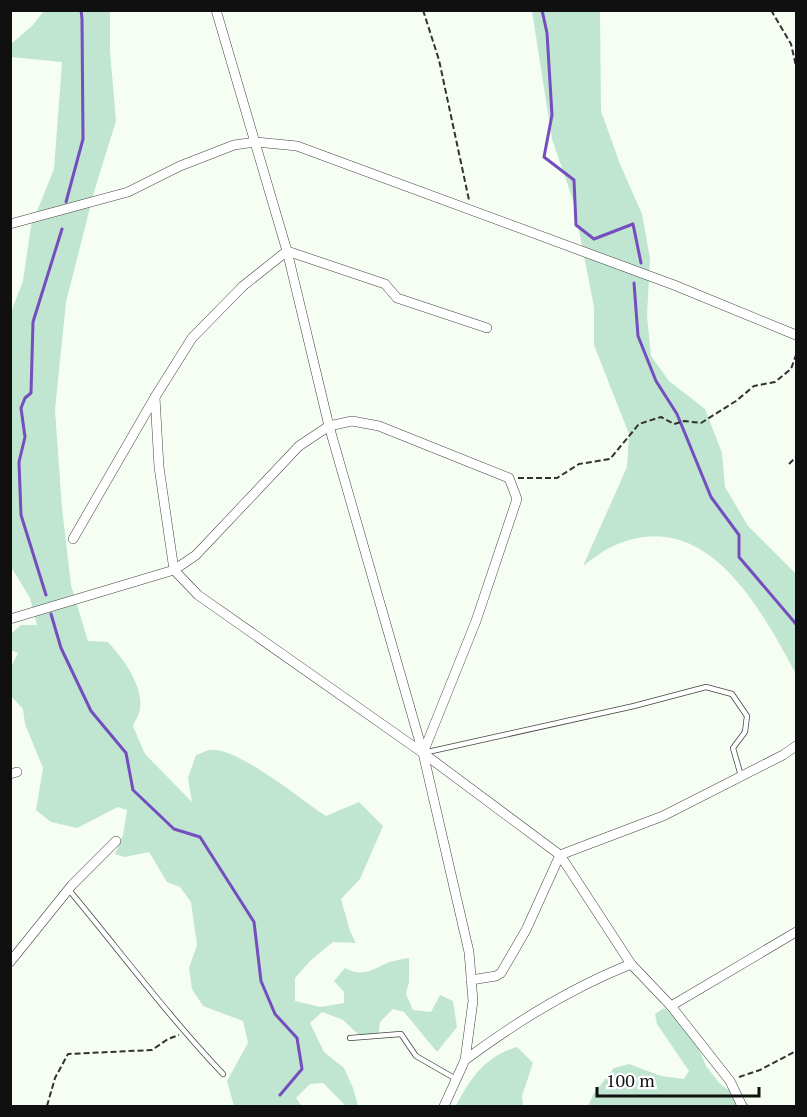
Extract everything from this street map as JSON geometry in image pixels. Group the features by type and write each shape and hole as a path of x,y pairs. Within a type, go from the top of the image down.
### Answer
{"street":[{"path":"216,10 287,251 329,426 423,753 469,952 473,1001 465,1060 444,1107"},
{"path":"10,225 128,192 180,166 234,145 256,142 297,146 674,285 796,335"},
{"path":"287,251 385,284 397,298 487,328"},
{"path":"74,539 192,338 243,286 287,251"},
{"path":"156,397 159,468 174,570 198,595 423,753 560,855 631,964 671,1006 729,1081 742,1107"},
{"path":"10,619 174,570 196,555 299,446 329,426 352,421 379,426 509,478 517,499 476,621 423,753"},
{"path":"471,980 501,973 526,930 560,855 663,816 783,755 796,746"},
{"path":"10,962 68,890 116,841"},
{"path":"671,1006 796,932"},
{"path":"465,1060 509,1027 599,976 631,964"}],"lane":[{"path":"423,753 706,687 732,694 747,716 745,732 733,748 741,777"},
{"path":"68,890 147,983 185,1033 223,1074"},
{"path":"350,1038 401,1034 416,1056 456,1079"}],"path":[{"path":"423,10 439,60 471,211"},
{"path":"771,10 791,44 796,66"},
{"path":"509,478 557,478 579,464 610,459 639,424 661,417 674,424 684,421 701,423 736,401 753,386 775,382 791,369 796,355"},
{"path":"789,464 796,456"},
{"path":"47,1107 55,1078 68,1053 152,1050 168,1039 185,1033"},
{"path":"729,1081 759,1070 796,1051"}],"green space":[{"path":"44,11 110,11 110,51 116,121 94,192 66,302 55,410 62,508 71,585 88,641 108,642 131,672 139,691 140,700 140,709 133,726 145,754 192,802 188,778 196,755 209,750 221,751 252,765 326,816 359,802 383,826 360,879 341,899 350,931 356,943 333,942 311,960 295,978 295,1001 320,1007 344,1003 344,992 334,981 345,968 363,972 392,961 409,958 409,982 406,994 413,1010 431,1012 440,995 453,1001 457,1027 437,1052 404,1012 393,1009 380,1022 378,1038 360,1036 343,1020 322,1012 310,1023 324,1052 344,1068 358,1106 346,1106 323,1083 310,1084 296,1098 302,1106 234,1106 227,1081 248,1043 243,1021 203,1006 192,989 189,968 197,945 191,902 180,887 167,882 149,852 125,857 115,854 123,835 127,810 118,807 77,828 51,822 36,810 43,768 25,724 23,709 11,696 11,667 18,653 11,650 11,634 21,625 37,625 30,598 11,567 10,315 23,281 31,226 54,169 62,62 11,57 11,44 32,26"},
{"path":"532,11 600,11 601,111 620,164 642,214 650,258 647,316 651,356 669,381 705,409 722,453 725,487 748,526 796,574 796,674 765,619 746,592 724,568 700,549 673,538 643,537 609,548 583,566 627,467 629,434 594,345 594,307 573,200 552,139"},
{"path":"664,1008 691,1030 706,1066 720,1084 751,1106 588,1106 594,1093 614,1068 629,1064 661,1076 684,1079 689,1071 657,1024 655,1014"},
{"path":"517,1047 533,1063 522,1096 523,1106 456,1106 473,1078 487,1063 496,1056"}],"waterway":[{"path":"66,202 83,139 81,10"},
{"path":"542,10 547,33 552,115 544,157 574,180 576,225 594,239 633,224 641,263"},
{"path":"46,595 21,515 19,462 25,437 21,408 25,398 31,393 33,322 62,229"},
{"path":"634,283 638,336 656,381 677,414 711,497 739,535 739,557 796,624"},
{"path":"51,614 61,648 91,711 126,753 133,790 174,829 200,837 254,922 261,981 275,1014 297,1038 302,1069 280,1095"}]}
